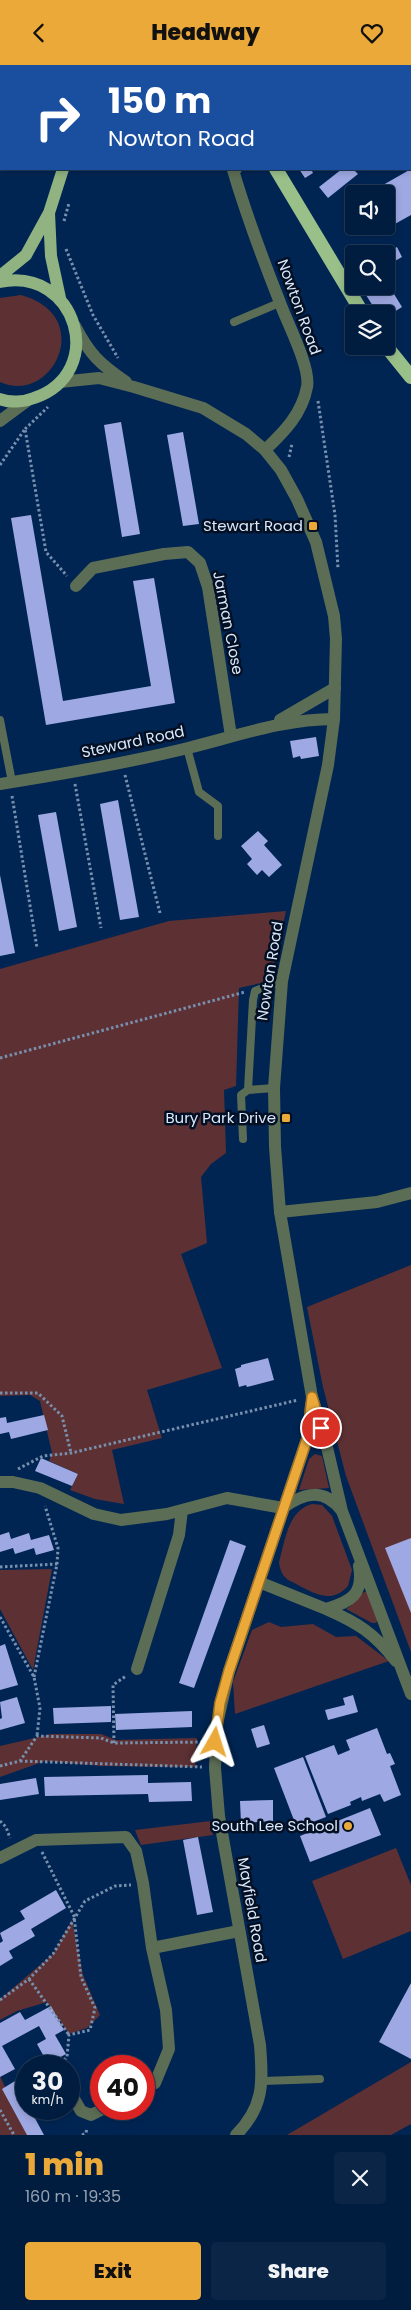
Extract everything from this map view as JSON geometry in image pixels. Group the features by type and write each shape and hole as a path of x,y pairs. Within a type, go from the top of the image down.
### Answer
{"highway":[{"path":"279,174 357,305"},
{"path":"393,355 411,377"}],"main road":[{"path":"0,277 26,255 49,213 62,170"},
{"path":"0,399 26,401 45,395 60,382 73,359 77,346 75,326 60,298 51,256 49,213"},
{"path":"0,282 16,279 40,284 60,298"}],"street":[{"name":"Nowton Road","path":"233,170 279,303 296,340 308,385"},
{"name":"Nowton Road","path":"75,326 88,351 104,367 134,387"},
{"name":"Nowton Road","path":"60,382 99,378 134,387 203,408 246,434 265,450 281,470 298,499 316,542 334,616 334,719 328,765 282,981 274,1088 275,1147 280,1212 312,1397 326,1443 342,1511 411,1694"},
{"path":"265,450 291,425 303,402 308,385"},
{"path":"0,421 26,401"},
{"name":"Jarman Close","path":"76,586 93,568 164,554 188,552 200,563 208,587 231,736"},
{"name":"Steward Road","path":"271,725 335,688"},
{"name":"Steward Road","path":"6,783 187,748 271,725 295,721 334,719"},
{"path":"280,1212 377,1202 411,1193"},
{"name":"Mayfield Road","path":"236,2135 258,2105 263,2081 260,2045 219,1816 215,1742 220,1703 282,1508 308,1436 312,1397"},
{"path":"0,1483 13,1482 40,1488 109,1518 121,1519 182,1510 227,1497 282,1508 305,1495 316,1495 334,1501 342,1511"},
{"path":"137,1669 179,1535 182,1510"},
{"name":"Nowton Road","path":"326,1609 348,1601 356,1595 361,1577 356,1551"},
{"name":"Nowton Road","path":"259,1582 358,1623 375,1636 400,1667"},
{"path":"0,1858 36,1840 126,1837 136,1851 143,1883 152,1947 166,2010 169,2049 155,2083"},
{"path":"152,1947 239,1931"},
{"path":"80,2108 82,2111 90,2115"}],"lane":[{"path":"234,322 279,303"},
{"path":"0,720 6,783"},
{"path":"187,748 199,792 218,806 218,836"},
{"path":"248,1090 252,1000 255,991 282,981"},
{"path":"243,1139 241,1095 248,1090 274,1088"},
{"path":"263,2081 320,2079"}],"path":[{"path":"64,223 70,196"},
{"path":"64,241 69,260 92,315 119,359 125,364"},
{"path":"308,385 317,395 321,417 335,515 338,570"},
{"path":"289,463 288,453 292,444 301,435 291,425"},
{"path":"0,465 25,429 46,552 76,586"},
{"path":"332,560 335,575"},
{"path":"122,762 160,913"},
{"path":"72,771 101,928"},
{"path":"6,783 37,948"},
{"path":"0,1058 230,995 255,991"},
{"path":"0,1393 38,1393 62,1416 72,1453"},
{"path":"16,1470 43,1456 72,1453 312,1397"},
{"path":"34,1677 57,1565 58,1548 40,1488"},
{"path":"0,1567 57,1565"},
{"path":"0,1617 34,1677 40,1708 37,1735 20,1761"},
{"path":"114,1743 113,1685 137,1669"},
{"path":"37,1735 101,1738 114,1743 215,1742"},
{"path":"0,1766 20,1761 215,1768"},
{"path":"0,1821 6,1827 14,1851"},
{"path":"36,1840 74,1916 81,1977 95,2008 90,2029 69,2035"},
{"path":"0,2000 29,1979 53,1954 74,1916 85,1901 114,1886 143,1883"},
{"path":"29,1979 69,2035 67,2055"},
{"path":"0,2110 14,2135"}],"shaded area":[{"path":"21,295 44,306 57,321 61,338 58,355 50,371 36,381 19,386 0,382 0,298"},
{"path":"286,911 270,981 239,988 236,1086 224,1090 226,1153 211,1164 201,1177 207,1243 181,1254 222,1368 147,1390 162,1438 112,1450 124,1504 95,1499 70,1490 78,1474 49,1461 52,1453 40,1401 30,1395 0,1396 0,969 169,921"},
{"path":"411,1265 411,1652 346,1476 323,1387 307,1307"},
{"path":"315,1454 322,1456 329,1488 299,1490 309,1459"},
{"path":"312,1504 322,1505 332,1516 352,1570 348,1586 334,1595 319,1595 288,1580 280,1567 279,1562 283,1545 293,1519 304,1507"},
{"path":"52,1569 33,1670 0,1609 0,1570"},
{"path":"367,1591 379,1618 376,1623 372,1623 346,1609 361,1594"},
{"path":"269,1622 281,1627 313,1624 336,1637 356,1636 389,1661 235,1714 233,1682 252,1630"},
{"path":"52,1734 101,1734 116,1740 197,1738 195,1767 102,1766 45,1761 0,1777 0,1746"},
{"path":"211,1821 213,1835 141,1845 135,1830"},
{"path":"396,1848 411,1885 411,1931 343,1959 312,1881"},
{"path":"72,1920 83,1975 100,2015 87,2028 69,2034 47,2002 17,2011 0,2020 0,1999 53,1954"},
{"path":"411,2062 411,2124 391,2135 287,2135"},
{"path":"0,2076 15,2102 15,2120 27,2120 37,2135 0,2135"}],"building":[{"path":"300,170 312,170 313,173 305,178"},
{"path":"341,170 354,170 358,174 328,198 319,187"},
{"path":"409,170 411,170 411,215 395,224 395,185 383,185"},
{"path":"397,247 402,257 395,261 395,248"},
{"path":"366,295 395,295 402,307 395,311 395,305 372,305"},
{"path":"121,422 140,534 122,537 104,425"},
{"path":"183,432 199,524 183,526 167,435"},
{"path":"31,515 63,701 151,686 133,581 154,578 175,703 46,725 11,518"},
{"path":"316,737 319,756 301,759 300,756 293,758 290,741"},
{"path":"118,800 139,917 120,920 100,804"},
{"path":"56,812 77,927 59,931 38,815"},
{"path":"258,831 268,841 264,845 282,865 269,877 262,870 257,875 247,864 252,859 241,846"},
{"path":"0,875 15,953 0,956"},
{"path":"268,1358 274,1380 247,1387 246,1385 239,1387 235,1369 241,1367 241,1365"},
{"path":"44,1415 48,1430 11,1439 9,1432 0,1434 0,1418 6,1417 7,1423"},
{"path":"41,1458 78,1474 72,1486 35,1471"},
{"path":"9,1532 11,1539 29,1533 31,1540 49,1535 54,1550 36,1555 34,1548 15,1554 13,1548 0,1552 0,1535"},
{"path":"411,1538 411,1613 385,1548"},
{"path":"230,1540 246,1546 194,1688 179,1683"},
{"path":"5,1644 18,1685 0,1690 0,1646"},
{"path":"353,1695 358,1712 328,1720 325,1710 345,1705 343,1698"},
{"path":"17,1697 25,1723 0,1730 0,1719 2,1718 0,1702"},
{"path":"111,1706 111,1722 54,1724 53,1708"},
{"path":"192,1711 192,1727 116,1730 115,1714"},
{"path":"264,1725 270,1744 257,1748 251,1729"},
{"path":"377,1728 387,1754 390,1753 395,1764 390,1766 401,1795 384,1802 380,1794 362,1801 361,1797 350,1802 351,1805 328,1814 305,1756 334,1745 338,1755 350,1750 346,1740"},
{"path":"303,1757 326,1817 297,1828 274,1768"},
{"path":"148,1775 148,1783 191,1782 192,1801 149,1802 148,1794 45,1796 44,1777"},
{"path":"36,1778 39,1794 0,1800 0,1784"},
{"path":"273,1800 273,1821 241,1823 240,1801"},
{"path":"370,1808 381,1835 310,1862 300,1836"},
{"path":"198,1837 213,1912 197,1915 183,1840"},
{"path":"56,1890 66,1908 31,1929 35,1936 9,1951 13,1958 0,1966 0,1943 3,1941 0,1933 25,1919 20,1911"},
{"path":"411,1983 411,2059 379,2042"},
{"path":"51,2006 64,2030 55,2035 66,2054 43,2055 37,2044 46,2039 39,2026 2,2046 15,2069 0,2077 0,2023 20,2012 25,2020"},
{"path":"15,2081 15,2113 2,2089"},
{"path":"19,2120 36,2120 44,2135 27,2135"}],"place":[{"name":"Stewart Road","path":"313,526"},
{"name":"Bury Park Drive","path":"286,1118"},
{"name":"South Lee School","path":"348,1826"}],"route":[{"path":"215,1742 220,1703 229,1671 282,1508 308,1436 312,1397 321,1428"}]}
